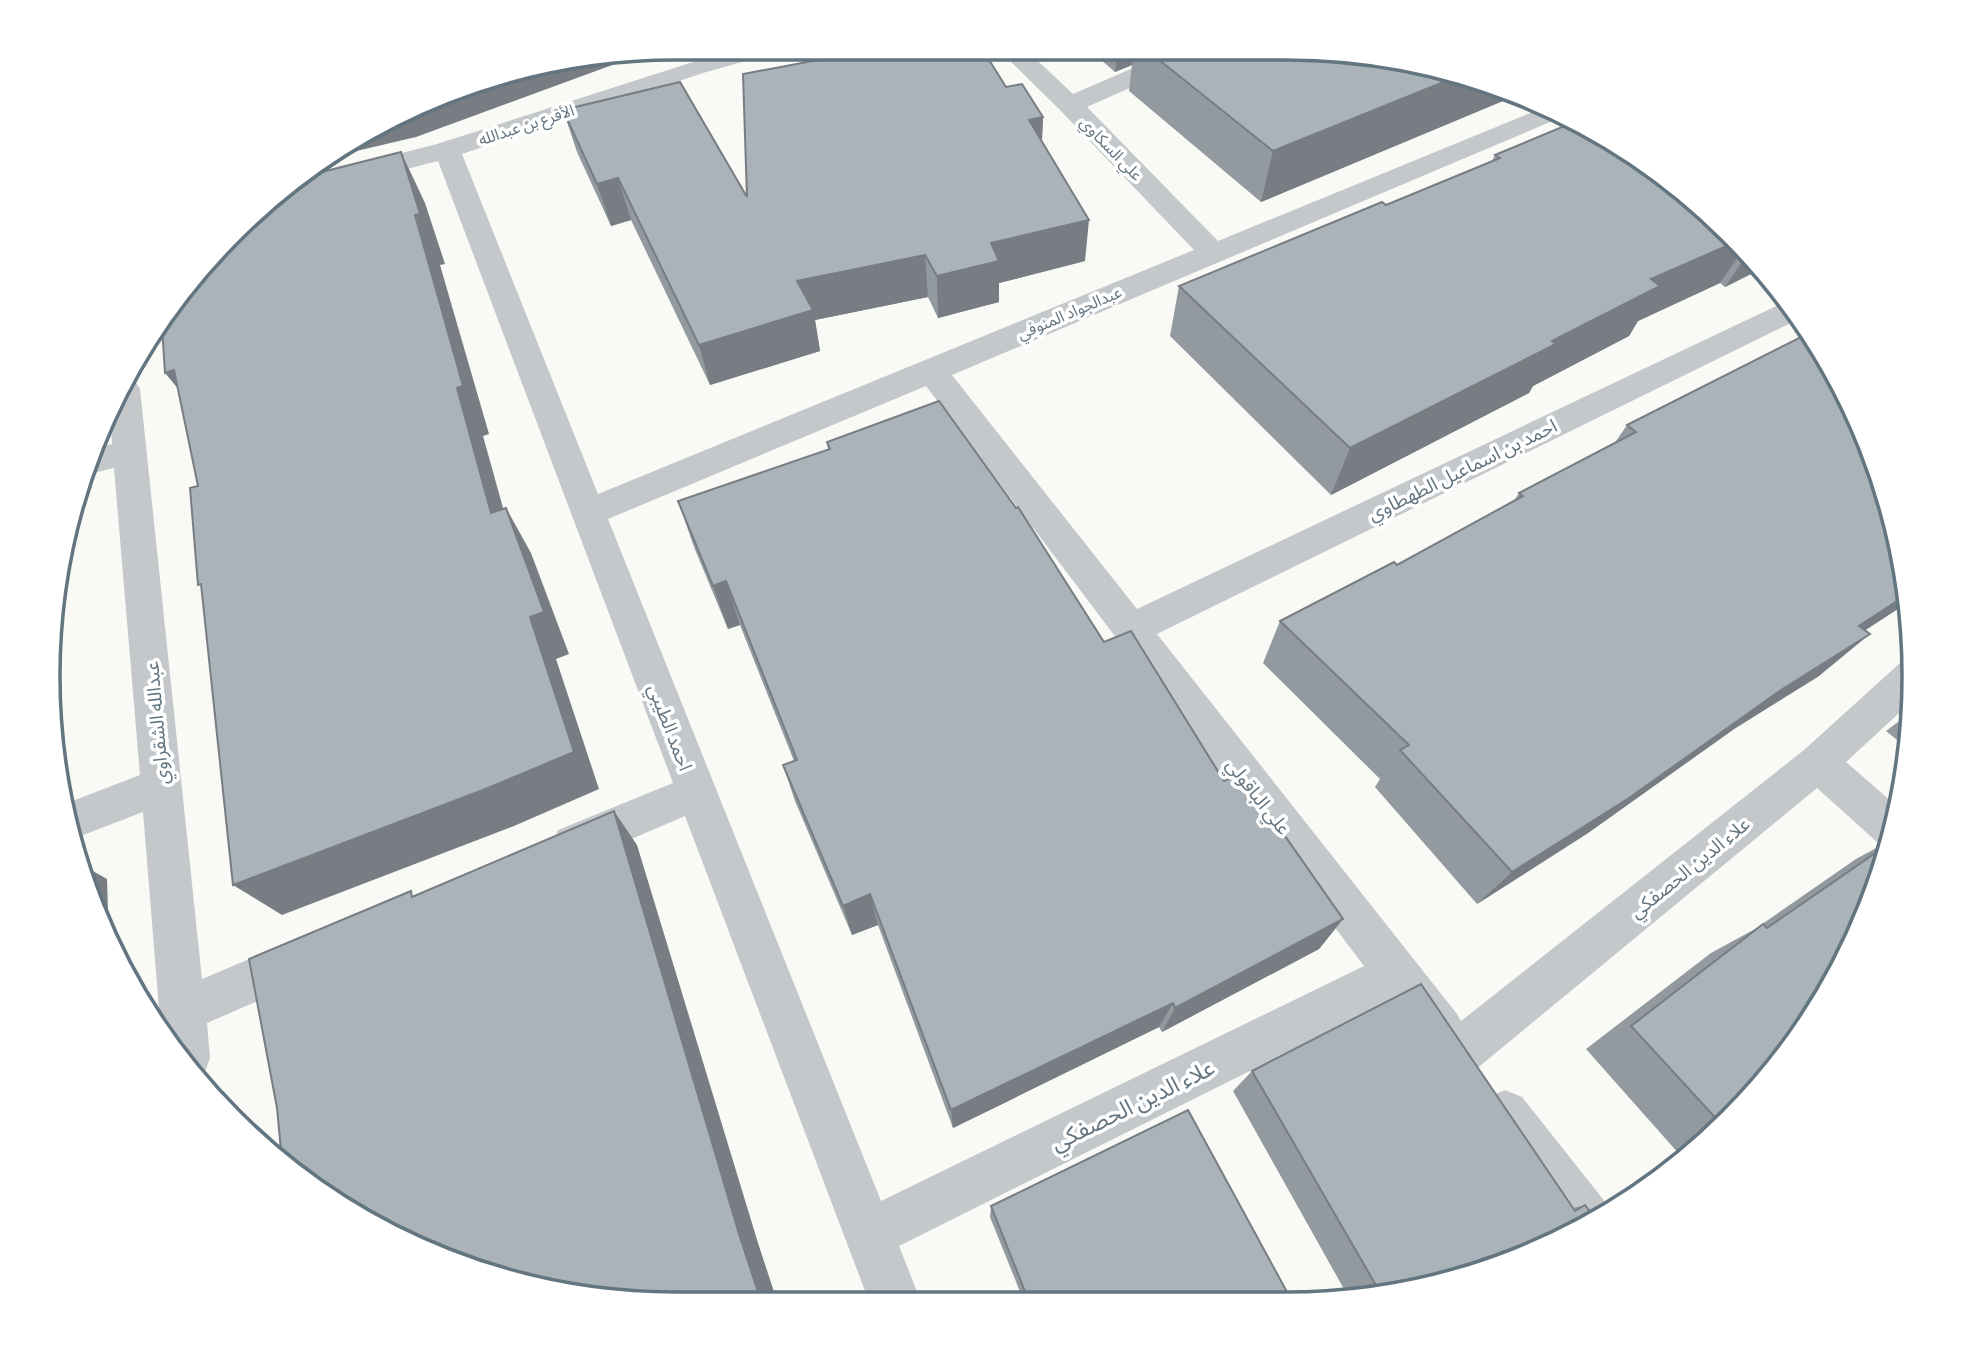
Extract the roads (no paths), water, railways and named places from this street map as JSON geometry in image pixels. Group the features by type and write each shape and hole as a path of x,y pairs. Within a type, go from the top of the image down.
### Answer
{"street":[{"path":"688,60 694,68"},
{"name":"الأقرع بن عبدالله","path":"301,187 447,150 722,60"},
{"name":"علي السكاوي","path":"1022,60 1070,105 1212,252"},
{"path":"1070,105 1171,60"},
{"name":"عبدالجواد المنوفي","path":"588,513 1544,116"},
{"name":"احمد الطيبي","path":"447,150 891,1292"},
{"name":"احمد بن اسماعيل الطهطاوي","path":"1131,629 1783,314"},
{"path":"1742,334 1773,357"},
{"name":"علي الباقولي","path":"931,370 1583,1215"},
{"name":"عبدالله الشقراوي","path":"125,399 186,1049"},
{"path":"98,460 130,451"},
{"name":"علاء الدين الحصفكي","path":"1458,1053 1818,763 1901,686"},
{"path":"1818,763 1884,821"},
{"path":"76,819 162,786"},
{"path":"542,857 697,792"},
{"path":"182,1010 337,944"},
{"name":"علاء الدين الحصفكي","path":"869,1234 1396,974"}]}
